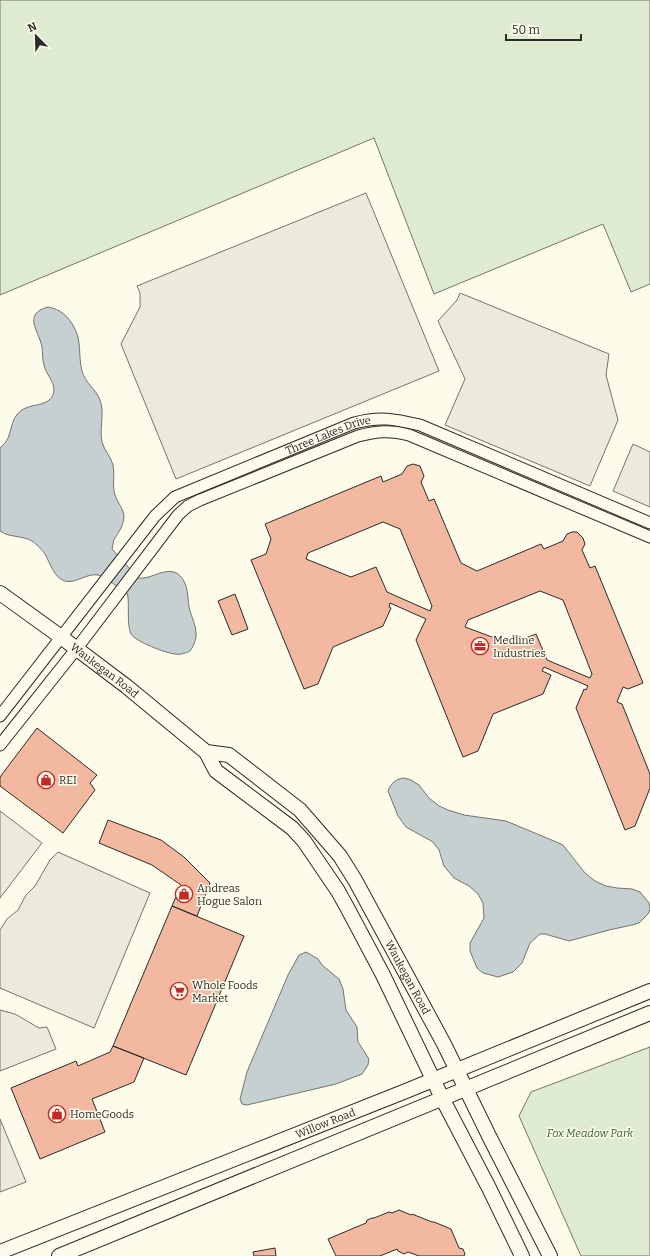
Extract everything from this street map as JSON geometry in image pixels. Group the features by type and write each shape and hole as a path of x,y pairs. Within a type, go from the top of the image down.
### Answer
{"main road":[{"name":"Waukegan Road","path":"0,593 77,648 126,686 206,752 216,771 292,828 304,841 349,911 383,975 442,1098 489,1188 522,1256"},
{"name":"Waukegan Road","path":"206,752 229,754 300,810 340,856 355,880 444,1044 550,1256"},
{"name":"Willow Road","path":"0,1252 650,991"},
{"name":"Willow Road","path":"59,1256 650,1013"}],"street":[{"name":"Three Lakes Drive","path":"0,716 155,516 175,497 354,423 377,419 398,420 420,425 650,523"},
{"name":"Three Lakes Drive","path":"0,745 77,648 178,515 188,506 358,436 372,432 384,431 395,431 409,435 650,537"}],"green space":[{"path":"0,0 650,0 650,284 631,292 603,224 434,294 374,138 0,295"},
{"name":"Fox Meadow Park","path":"650,1047 650,1256 581,1256 519,1116 531,1092"}],"shaded area":[{"path":"366,193 439,371 176,479 121,344 140,307 140,293 137,286"},
{"path":"460,293 609,354 606,375 618,420 590,486 445,425 465,379 438,321 457,300"},
{"path":"48,307 56,309 63,314 74,327 79,343 83,375 100,400 102,416 102,442 113,465 114,491 123,511 124,517 112,549 138,578 169,571 178,574 182,578 187,588 189,607 196,633 196,639 190,651 177,654 165,652 145,644 131,634 128,616 127,593 98,575 69,582 65,581 55,574 44,553 33,542 29,539 9,535 0,531 0,448 8,439 12,424 17,414 26,408 46,402 53,395 54,387 44,365 42,347 34,324 36,314 40,310"},
{"path":"633,444 650,452 650,507 613,491"},
{"path":"404,778 419,785 429,798 439,806 448,810 464,815 506,821 563,845 585,873 595,881 606,886 632,889 640,892 649,903 650,909 648,914 639,923 569,941 540,934 530,943 522,963 513,972 498,977 483,973 477,968 470,951 470,943 484,918 483,903 478,894 469,886 454,878 444,866 439,850 433,842 406,827 398,816 388,791 394,782"},
{"path":"0,811 42,843 0,898"},
{"path":"58,852 150,893 94,1028 0,988 0,930 7,919 18,910 26,895 35,886 50,860"},
{"path":"306,952 318,959 322,965 339,979 343,989 346,1010 357,1027 358,1042 369,1059 368,1065 362,1074 336,1084 247,1105 242,1104 240,1099 247,1072 288,975 299,955"},
{"path":"0,1010 15,1014 39,1028 47,1027 56,1049 0,1071"},
{"path":"0,1119 26,1182 0,1192"}],"building":[{"name":"Medline Industries","path":"413,464 420,466 424,476 421,482 429,501 434,499 461,563 477,571 541,544 544,549 563,541 567,534 572,532 577,532 583,538 585,544 582,550 590,568 595,566 643,683 628,689 623,687 617,702 622,704 650,774 650,788 635,826 625,830 576,708 584,689 586,690 588,686 544,667 542,671 551,675 543,694 493,714 478,751 463,757 416,640 426,619 390,603 389,607 391,608 383,626 333,647 318,684 304,689 251,560 266,554 271,539 265,524 381,476 383,482 402,474 407,466","holes":["383,522 400,529 432,606 430,611 387,592 376,567 351,577 306,559 308,553","540,591 563,600 592,674 590,678 547,660 536,634 511,644 465,627 468,620"]},
{"path":"235,594 248,629 232,635 218,601"},
{"name":"REI","path":"37,728 97,775 90,783 95,790 63,833 0,786 0,777"},
{"path":"108,820 161,840 184,857 210,883 197,916 172,906 181,885 152,865 99,843"},
{"name":"Whole Foods Market","path":"172,906 244,936 186,1075 113,1046"},
{"path":"113,1046 144,1058 134,1082 92,1099 105,1132 40,1159 11,1088 76,1061 78,1066 110,1052"},
{"path":"399,1210 451,1229 459,1248 463,1249 465,1254 464,1256 419,1256 408,1252 404,1254 397,1249 380,1256 336,1256 328,1239 366,1223 367,1220"},
{"path":"275,1248 276,1256 254,1256 253,1252"}],"place":[{"name":"Medline Industries","path":"480,646"},
{"name":"REI","path":"46,780"},
{"name":"Andreas Hogue Salon","path":"184,894"},
{"name":"Whole Foods Market","path":"179,991"},
{"name":"HomeGoods","path":"57,1114"}]}
